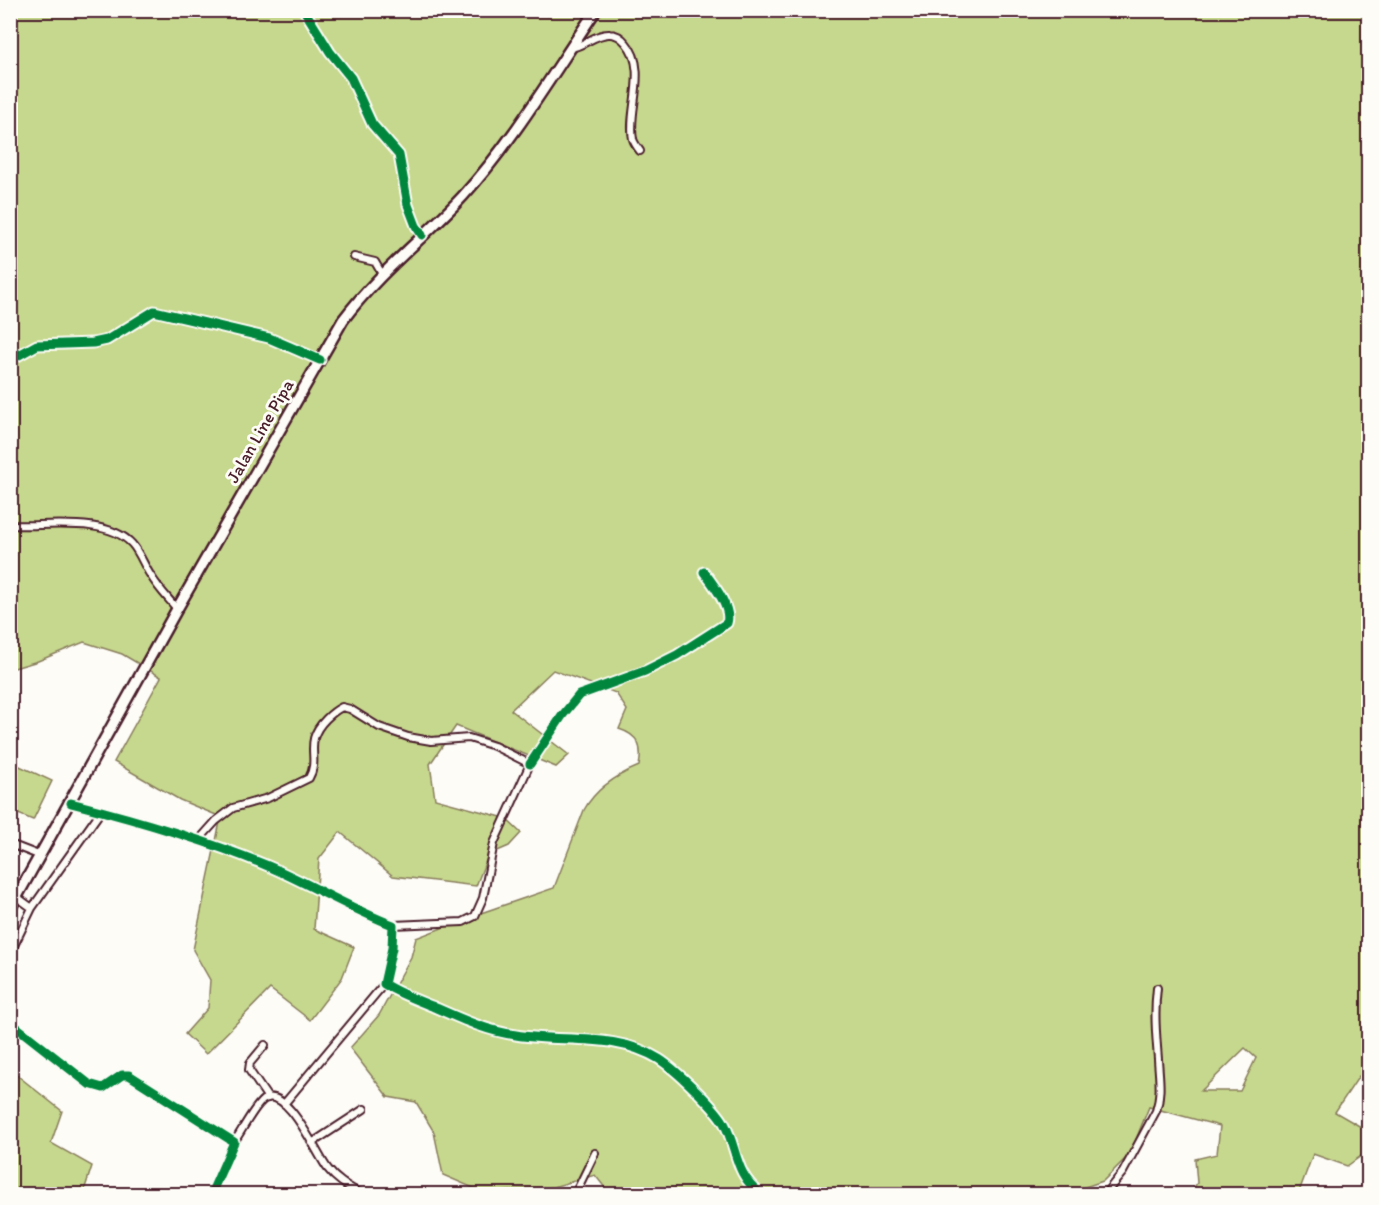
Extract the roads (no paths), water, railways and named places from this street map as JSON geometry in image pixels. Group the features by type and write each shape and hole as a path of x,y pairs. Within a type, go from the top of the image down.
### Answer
{"main road":[{"name":"Jalan Line Pipa","path":"10,909 177,609 349,312 362,295 463,195 495,158 596,10"}],"street":[{"path":"304,10 330,52 351,78 372,124 399,155 408,205 422,235"},
{"path":"571,48 581,46 608,33 621,38 631,50 636,70 637,93 632,138 640,151"},
{"path":"354,257 375,262 382,274"},
{"path":"10,360 37,345 93,343 107,340 154,311 269,338 320,360"},
{"path":"10,525 73,525 118,533 132,544 151,577 177,609"},
{"path":"70,803 199,840 267,866 358,911 393,925 463,922 475,916 483,898 494,843 530,764 579,695 645,671 678,655 727,622 729,613 704,572"},
{"path":"199,840 216,820 233,808 268,798 309,778 313,769 312,742 316,732 332,714 342,707 379,727 408,736 431,741 470,738 494,746 530,764"},
{"path":"10,954 32,908 101,811"},
{"path":"10,844 40,856"},
{"path":"17,897 32,908"},
{"path":"284,1104 384,984 390,959 393,925"},
{"path":"384,984 473,1024 496,1031 537,1038 604,1041 653,1056 678,1074 719,1116 725,1126 742,1173 751,1186 761,1194"},
{"path":"1105,1194 1127,1166 1159,1102 1161,1084 1155,1021 1157,988"},
{"path":"10,1022 89,1084 103,1088 122,1075 129,1076 234,1142"},
{"path":"265,1045 250,1063 249,1070 268,1098"},
{"path":"211,1194 234,1142 258,1106 268,1098 277,1099 284,1104 296,1117 331,1173 343,1184 361,1194"},
{"path":"312,1143 364,1109"},
{"path":"575,1194 595,1153"}]}
